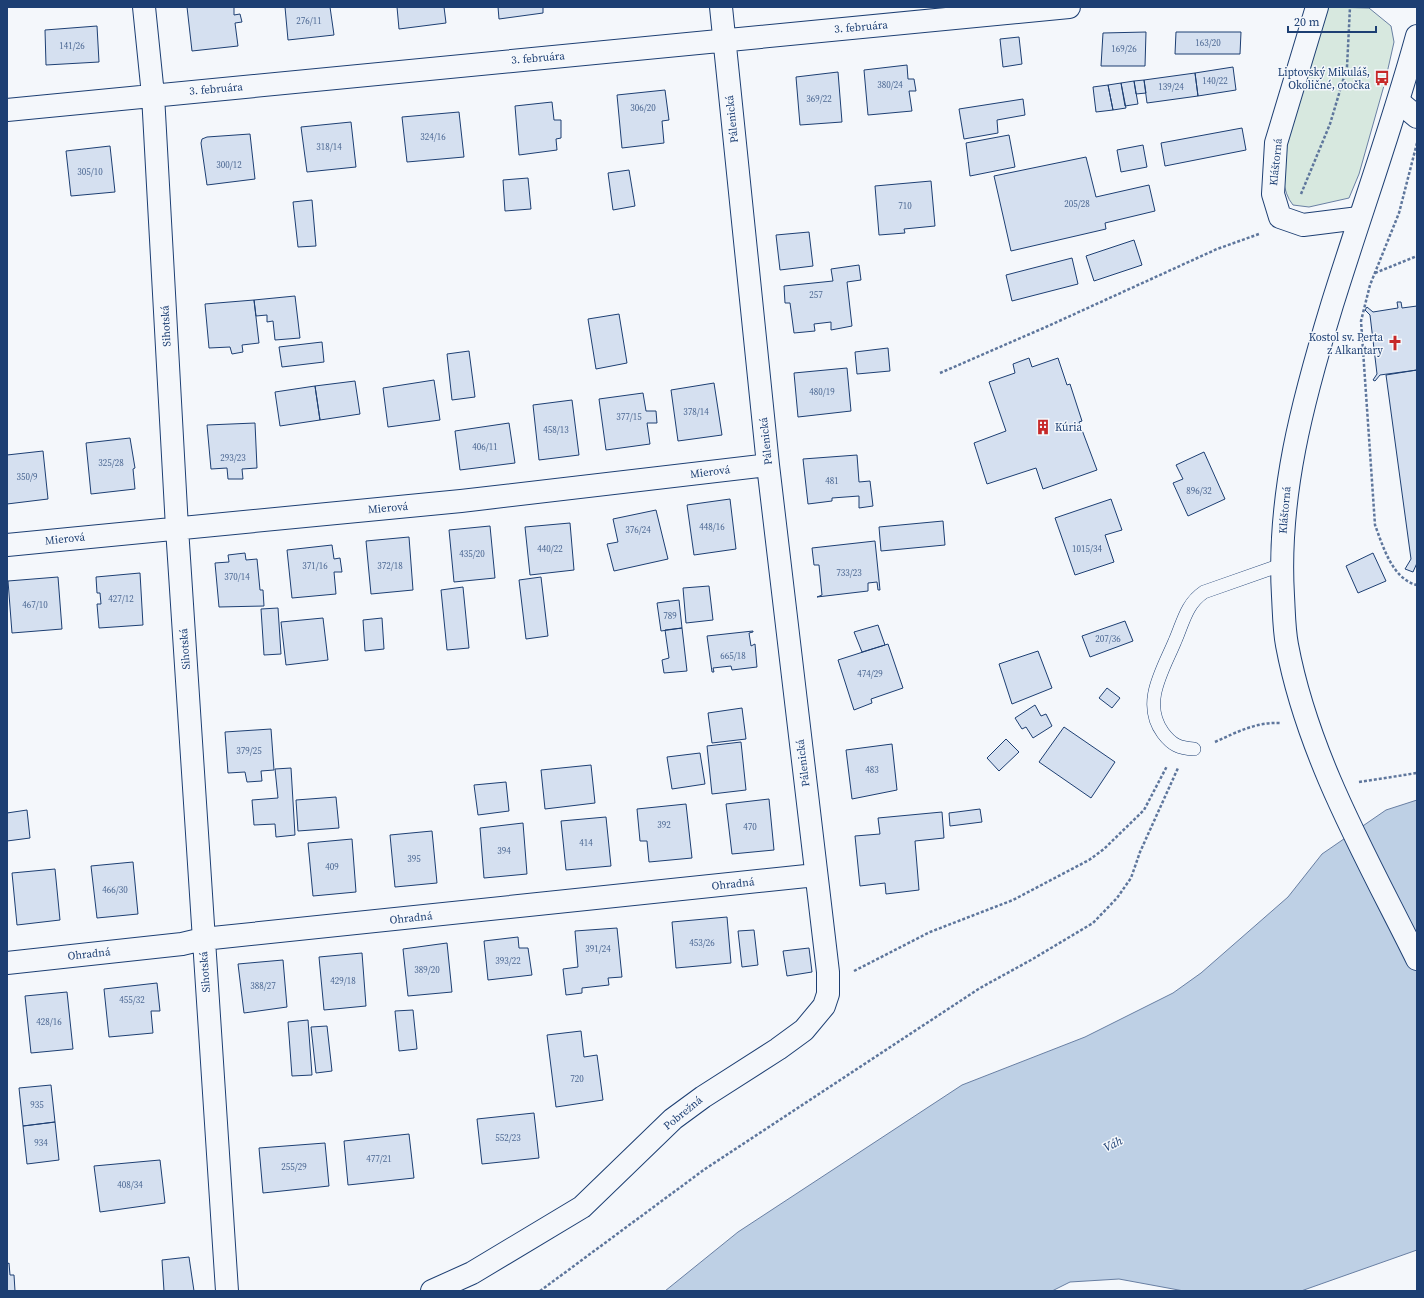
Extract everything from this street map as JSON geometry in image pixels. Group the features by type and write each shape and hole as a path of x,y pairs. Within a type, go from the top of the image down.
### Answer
{"street":[{"name":"Sihotská","path":"144,7 153,95 203,939 227,1291"},
{"name":"Pálenická","path":"721,7 768,465 816,875"},
{"name":"3. februára","path":"7,110 1069,7"},
{"name":"Kláštorná","path":"1317,7 1276,144 1273,194 1280,216 1303,225 1359,218"},
{"name":"Kláštorná","path":"1417,36 1399,102 1359,218 1309,380 1285,495 1281,565 1287,644 1307,721 1320,757 1336,794 1417,959"},
{"path":"1399,102 1417,117"},
{"name":"Mierová","path":"7,545 469,500 768,465"},
{"name":"Ohradná","path":"7,963 182,944 203,939 816,875"},
{"name":"Pobrežná","path":"432,1291 472,1273 582,1207 673,1119 703,1097 778,1049 804,1030 824,1006 828,994 829,983 816,875"}],"lane":[{"path":"1188,748 1174,745 1161,730 1154,713 1153,701 1160,674 1176,640 1186,612 1196,597 1204,592 1281,565"}],"path":[{"path":"940,373 1046,327 1217,249 1296,222 1300,197 1330,124 1347,67 1350,7"},
{"path":"1417,142 1399,213 1364,304 1361,321 1374,525 1385,551 1400,576 1408,583 1417,584"},
{"path":"1375,273 1417,256"},
{"path":"829,983 930,932 1013,900 1089,860 1104,849 1144,810 1158,782 1188,748 1256,724 1307,721"},
{"path":"540,1291 705,1169 980,988 1031,960 1093,922 1117,898 1131,878 1140,852 1188,748"},
{"path":"1336,794 1417,773"}],"shaded area":[{"path":"1329,7 1369,8 1391,26 1394,42 1385,82 1359,174 1349,198 1309,207 1293,205 1289,200 1285,187 1283,174 1283,154 1320,15"}],"water":[{"name":"Váh","path":"1417,800 1417,1250 1301,1291 1184,1291 1119,1279 1070,1282 1052,1291 665,1291 738,1232 962,1085 1085,1037 1173,993 1201,973 1288,897 1322,854 1386,810"}],"building":[{"path":"187,7 234,7 234,15 240,14 242,22 235,23 238,46 192,51"},
{"path":"285,7 330,7 334,35 288,40"},
{"path":"397,7 444,7 446,23 399,29"},
{"path":"498,7 543,7 543,13 499,19"},
{"path":"97,26 99,62 46,65 45,30"},
{"path":"1146,32 1145,66 1101,66 1103,33"},
{"path":"1176,32 1241,32 1240,54 1175,54"},
{"path":"1019,37 1022,64 1003,67 1000,39"},
{"path":"907,65 908,79 914,79 916,91 909,91 912,111 868,115 864,70"},
{"path":"1233,67 1236,90 1198,96 1195,73"},
{"path":"838,72 842,122 800,125 796,77"},
{"path":"1195,73 1198,96 1147,103 1144,80"},
{"path":"1144,80 1146,93 1136,94 1134,81"},
{"path":"1134,81 1138,104 1125,106 1121,83"},
{"path":"1121,83 1126,108 1113,110 1108,85"},
{"path":"1108,85 1113,110 1096,112 1093,87"},
{"path":"665,90 669,120 662,121 664,143 622,148 617,95"},
{"path":"1023,99 1025,115 997,120 998,133 964,139 959,109"},
{"path":"552,102 554,120 561,120 561,138 556,139 557,150 519,155 515,106"},
{"path":"459,112 464,157 407,162 402,117"},
{"path":"351,122 356,167 307,172 301,127"},
{"path":"1242,128 1246,150 1165,166 1161,143"},
{"path":"250,134 255,179 207,185 201,143 202,139 207,137"},
{"path":"1009,135 1015,167 970,176 966,143"},
{"path":"1143,145 1147,167 1121,172 1117,150"},
{"path":"110,146 115,192 71,196 66,151"},
{"path":"1086,157 1096,197 1149,185 1155,211 1105,223 1106,229 1011,251 994,176"},
{"path":"629,170 635,206 613,210 608,173"},
{"path":"528,178 531,209 505,211 503,180"},
{"path":"931,181 935,226 904,229 905,233 879,235 875,186"},
{"path":"312,200 316,246 298,247 293,202"},
{"path":"809,232 813,266 780,270 776,235"},
{"path":"1134,240 1142,265 1094,281 1086,256"},
{"path":"1072,258 1078,284 1012,301 1006,275"},
{"path":"859,265 861,280 847,282 852,326 831,330 831,322 814,324 815,331 794,333 790,303 785,303 784,286 833,281 831,269"},
{"path":"295,296 300,338 275,340 273,321 267,322 267,315 256,316 254,300"},
{"path":"254,300 259,343 242,345 243,352 232,354 230,347 209,348 205,304"},
{"name":"Kostol sv. Perta z Alkantary","path":"1397,302 1401,302 1402,308 1417,306 1417,370 1380,375 1375,381 1373,380 1377,374 1370,315 1365,310 1367,307 1373,312 1398,308"},
{"path":"619,314 627,363 596,369 588,319"},
{"path":"322,342 324,362 282,367 279,347"},
{"path":"888,348 890,371 857,374 855,352"},
{"path":"469,351 475,397 452,400 447,354"},
{"name":"Kúria","path":"1029,358 1032,367 1058,358 1067,385 1070,384 1082,421 1079,422 1097,470 1043,489 1036,468 987,484 974,443 1006,431 989,382 1015,373 1013,364"},
{"path":"847,368 851,411 798,417 794,373"},
{"path":"1417,370 1417,563 1413,572 1405,569 1411,559 1386,375"},
{"path":"434,380 440,420 388,427 383,388"},
{"path":"355,381 360,414 320,420 315,386"},
{"path":"714,383 722,435 678,441 671,390"},
{"path":"315,386 320,420 280,426 275,392"},
{"path":"643,393 646,411 656,411 657,423 647,423 650,444 606,450 599,399"},
{"path":"572,400 579,455 539,460 533,405"},
{"path":"255,423 257,468 242,469 243,479 228,479 227,468 211,469 207,425"},
{"path":"509,423 515,463 460,470 455,431"},
{"path":"130,438 135,468 133,469 135,489 91,494 86,443"},
{"path":"43,451 48,499 7,504 7,455"},
{"path":"1204,452 1225,499 1188,516 1173,483 1183,479 1176,465"},
{"path":"857,455 859,482 870,481 873,506 859,508 859,496 832,498 832,501 808,504 803,459"},
{"path":"730,499 736,549 694,555 687,505"},
{"path":"1111,499 1122,530 1105,535 1114,562 1075,575 1055,518"},
{"path":"656,510 668,559 614,571 607,544 618,542 613,519"},
{"path":"943,521 945,545 881,551 879,527"},
{"path":"570,523 574,570 530,575 525,527"},
{"path":"490,526 495,578 454,582 449,530"},
{"path":"409,537 413,590 371,594 366,541"},
{"path":"875,541 880,590 878,590 877,582 868,583 868,591 817,597 822,595 819,565 814,565 812,548"},
{"path":"332,545 334,559 340,558 342,572 334,572 336,594 292,598 287,550"},
{"path":"245,553 246,560 257,559 260,590 263,590 264,606 219,607 215,563 229,562 228,555"},
{"path":"1373,553 1386,581 1358,593 1346,566"},
{"path":"140,573 143,625 99,628 97,604 101,604 100,593 97,593 96,577"},
{"path":"58,577 62,629 12,633 8,581"},
{"path":"541,577 548,636 526,639 519,580"},
{"path":"709,586 713,620 686,623 683,588"},
{"path":"463,587 469,648 447,650 441,590"},
{"path":"679,600 682,628 661,631 657,603"},
{"path":"278,608 281,654 264,655 261,609"},
{"path":"323,618 328,660 286,665 281,622"},
{"path":"382,618 384,649 365,651 363,620"},
{"path":"1125,621 1133,641 1090,657 1082,636"},
{"path":"878,625 885,645 862,652 854,632"},
{"path":"682,628 687,671 664,673 662,660 669,658 665,630"},
{"path":"753,631 749,633 751,646 755,644 757,667 732,670 731,666 713,668 714,672 712,672 707,636"},
{"path":"888,644 903,688 871,699 872,703 854,710 838,660"},
{"path":"1038,651 1052,688 1012,704 999,664"},
{"path":"1107,688 1120,698 1112,708 1099,698"},
{"path":"1035,705 1041,716 1046,714 1052,726 1033,738 1026,727 1022,729 1015,718"},
{"path":"742,708 746,739 712,743 708,713"},
{"path":"1064,727 1115,762 1091,798 1039,762"},
{"path":"271,729 274,770 261,771 262,781 247,782 245,772 228,773 225,732"},
{"path":"1006,739 1019,752 999,771 987,758"},
{"path":"741,742 746,790 712,794 707,746"},
{"path":"892,744 897,790 852,799 846,750"},
{"path":"700,753 705,784 672,789 667,757"},
{"path":"591,765 595,803 545,809 541,770"},
{"path":"291,768 295,835 276,837 275,824 254,825 252,800 278,798 275,769"},
{"path":"506,782 509,811 478,815 474,785"},
{"path":"336,797 339,828 298,831 296,800"},
{"path":"769,799 774,850 732,854 726,804"},
{"path":"686,804 692,858 649,862 647,841 640,841 637,809"},
{"path":"980,809 982,822 950,826 949,813"},
{"path":"27,810 30,838 7,841 7,813"},
{"path":"942,812 944,838 915,841 919,890 886,894 885,883 860,886 855,836 880,834 878,818"},
{"path":"606,817 611,866 566,870 561,821"},
{"path":"523,823 527,874 484,878 480,828"},
{"path":"432,831 437,883 395,887 390,835"},
{"path":"352,839 356,892 313,896 308,843"},
{"path":"133,862 138,914 97,918 91,866"},
{"path":"55,869 60,920 17,925 12,873"},
{"path":"727,917 731,963 676,968 672,922"},
{"path":"617,928 622,977 608,978 609,985 582,988 582,993 566,995 563,969 578,967 575,931"},
{"path":"754,930 758,965 742,967 738,931"},
{"path":"518,937 519,948 528,948 532,975 488,980 484,941"},
{"path":"447,943 452,992 408,996 403,949"},
{"path":"809,948 812,972 787,976 783,951"},
{"path":"362,953 366,1006 324,1010 319,957"},
{"path":"283,960 287,1007 244,1013 238,964"},
{"path":"157,983 160,1011 151,1011 153,1033 109,1037 104,989"},
{"path":"67,992 73,1049 31,1053 25,996"},
{"path":"413,1010 417,1049 399,1051 395,1011"},
{"path":"308,1020 312,1075 292,1076 288,1022"},
{"path":"327,1026 332,1071 316,1073 311,1027"},
{"path":"581,1031 584,1057 597,1055 603,1100 556,1107 547,1035"},
{"path":"51,1085 55,1122 23,1126 19,1088"},
{"path":"534,1113 539,1158 482,1164 477,1119"},
{"path":"55,1122 59,1160 27,1164 23,1126"},
{"path":"409,1134 414,1178 348,1185 344,1141"},
{"path":"325,1143 329,1186 263,1193 259,1148"},
{"path":"160,1160 165,1203 100,1212 94,1166"},
{"path":"189,1257 194,1291 164,1291 162,1260"},
{"path":"9,1263 10,1275 14,1275 15,1291 7,1291 7,1264"}],"place":[{"name":"Liptovský Mikuláš, Okoličné, otočka","path":"1382,78"},
{"name":"Kostol sv. Perta z Alkantary","path":"1395,343"},
{"name":"Kúria","path":"1043,427"}]}
